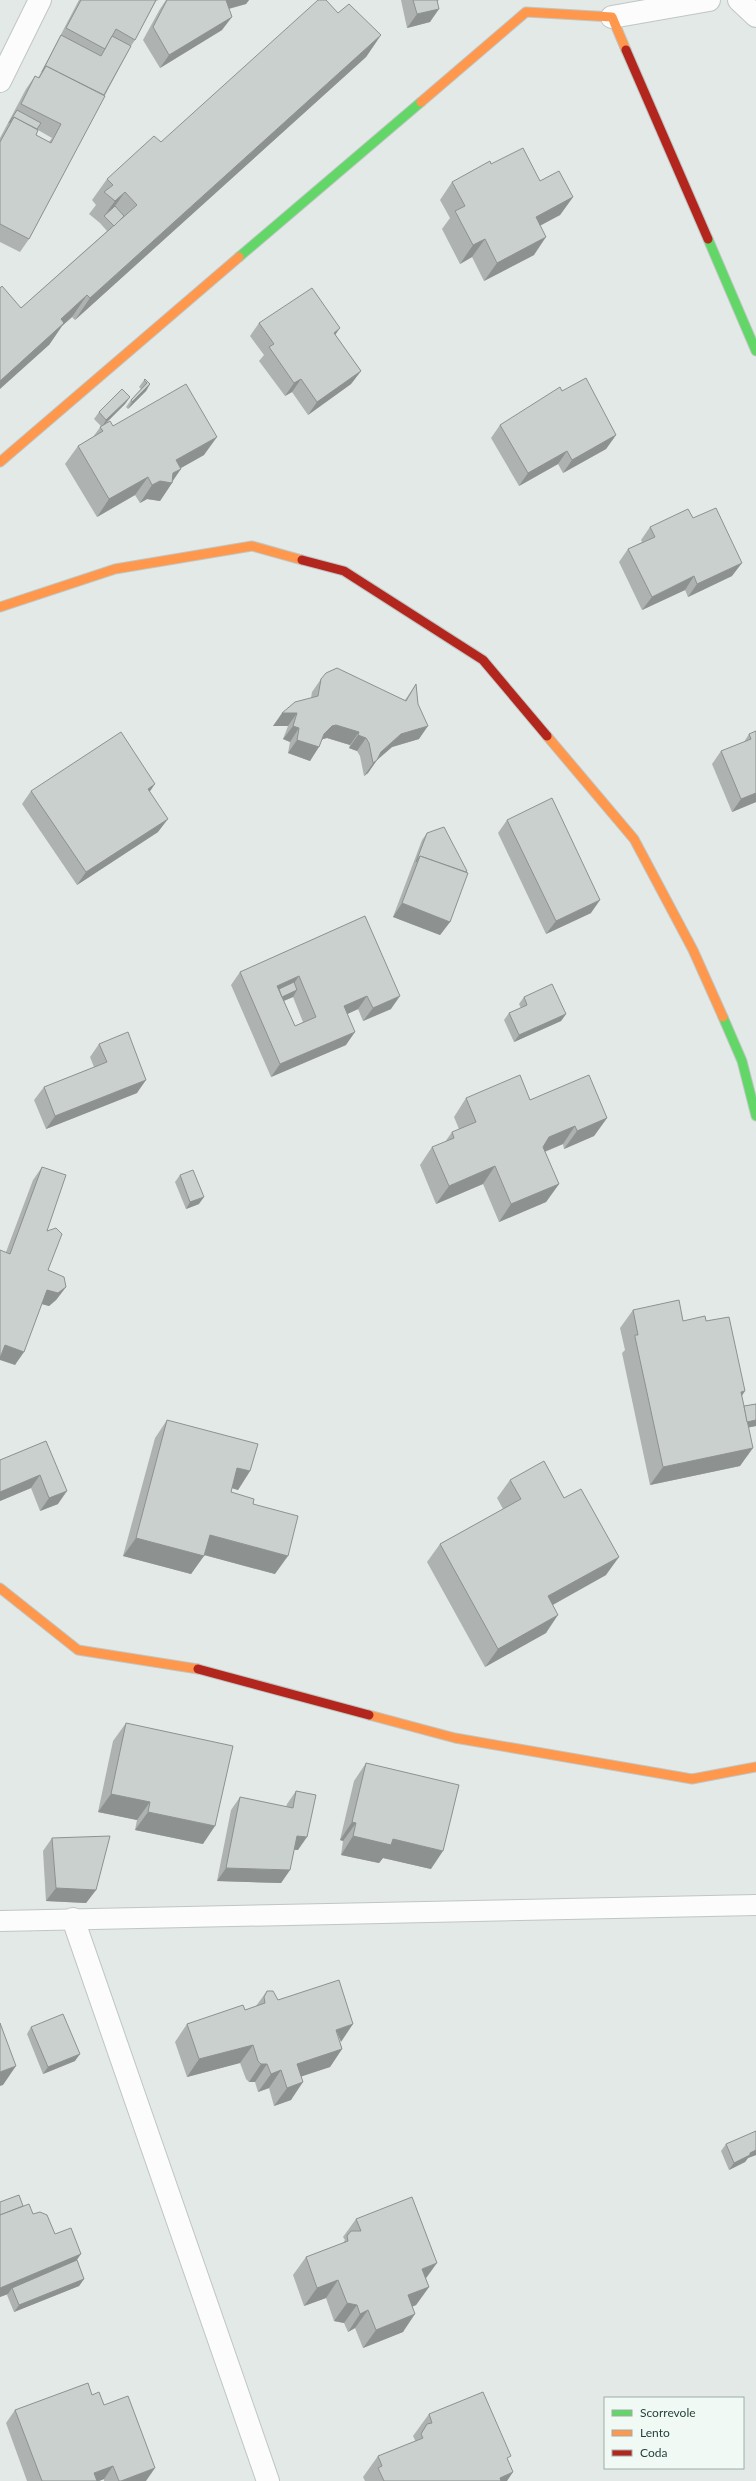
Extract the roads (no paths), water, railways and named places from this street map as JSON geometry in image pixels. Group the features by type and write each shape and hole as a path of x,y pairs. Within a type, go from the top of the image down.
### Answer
{"street":[{"path":"0,81 40,0"},
{"path":"0,462 526,12 612,17 710,0"},
{"path":"739,0 756,16"},
{"path":"612,17 756,351"},
{"path":"0,607 115,569 252,546 344,571 483,660 634,839 693,950 742,1061 756,1116"},
{"path":"0,1588 78,1650 196,1669 455,1738 692,1779 756,1767"},
{"path":"74,1919 268,2481"}],"lane":[{"path":"0,1920 756,1905"}]}
